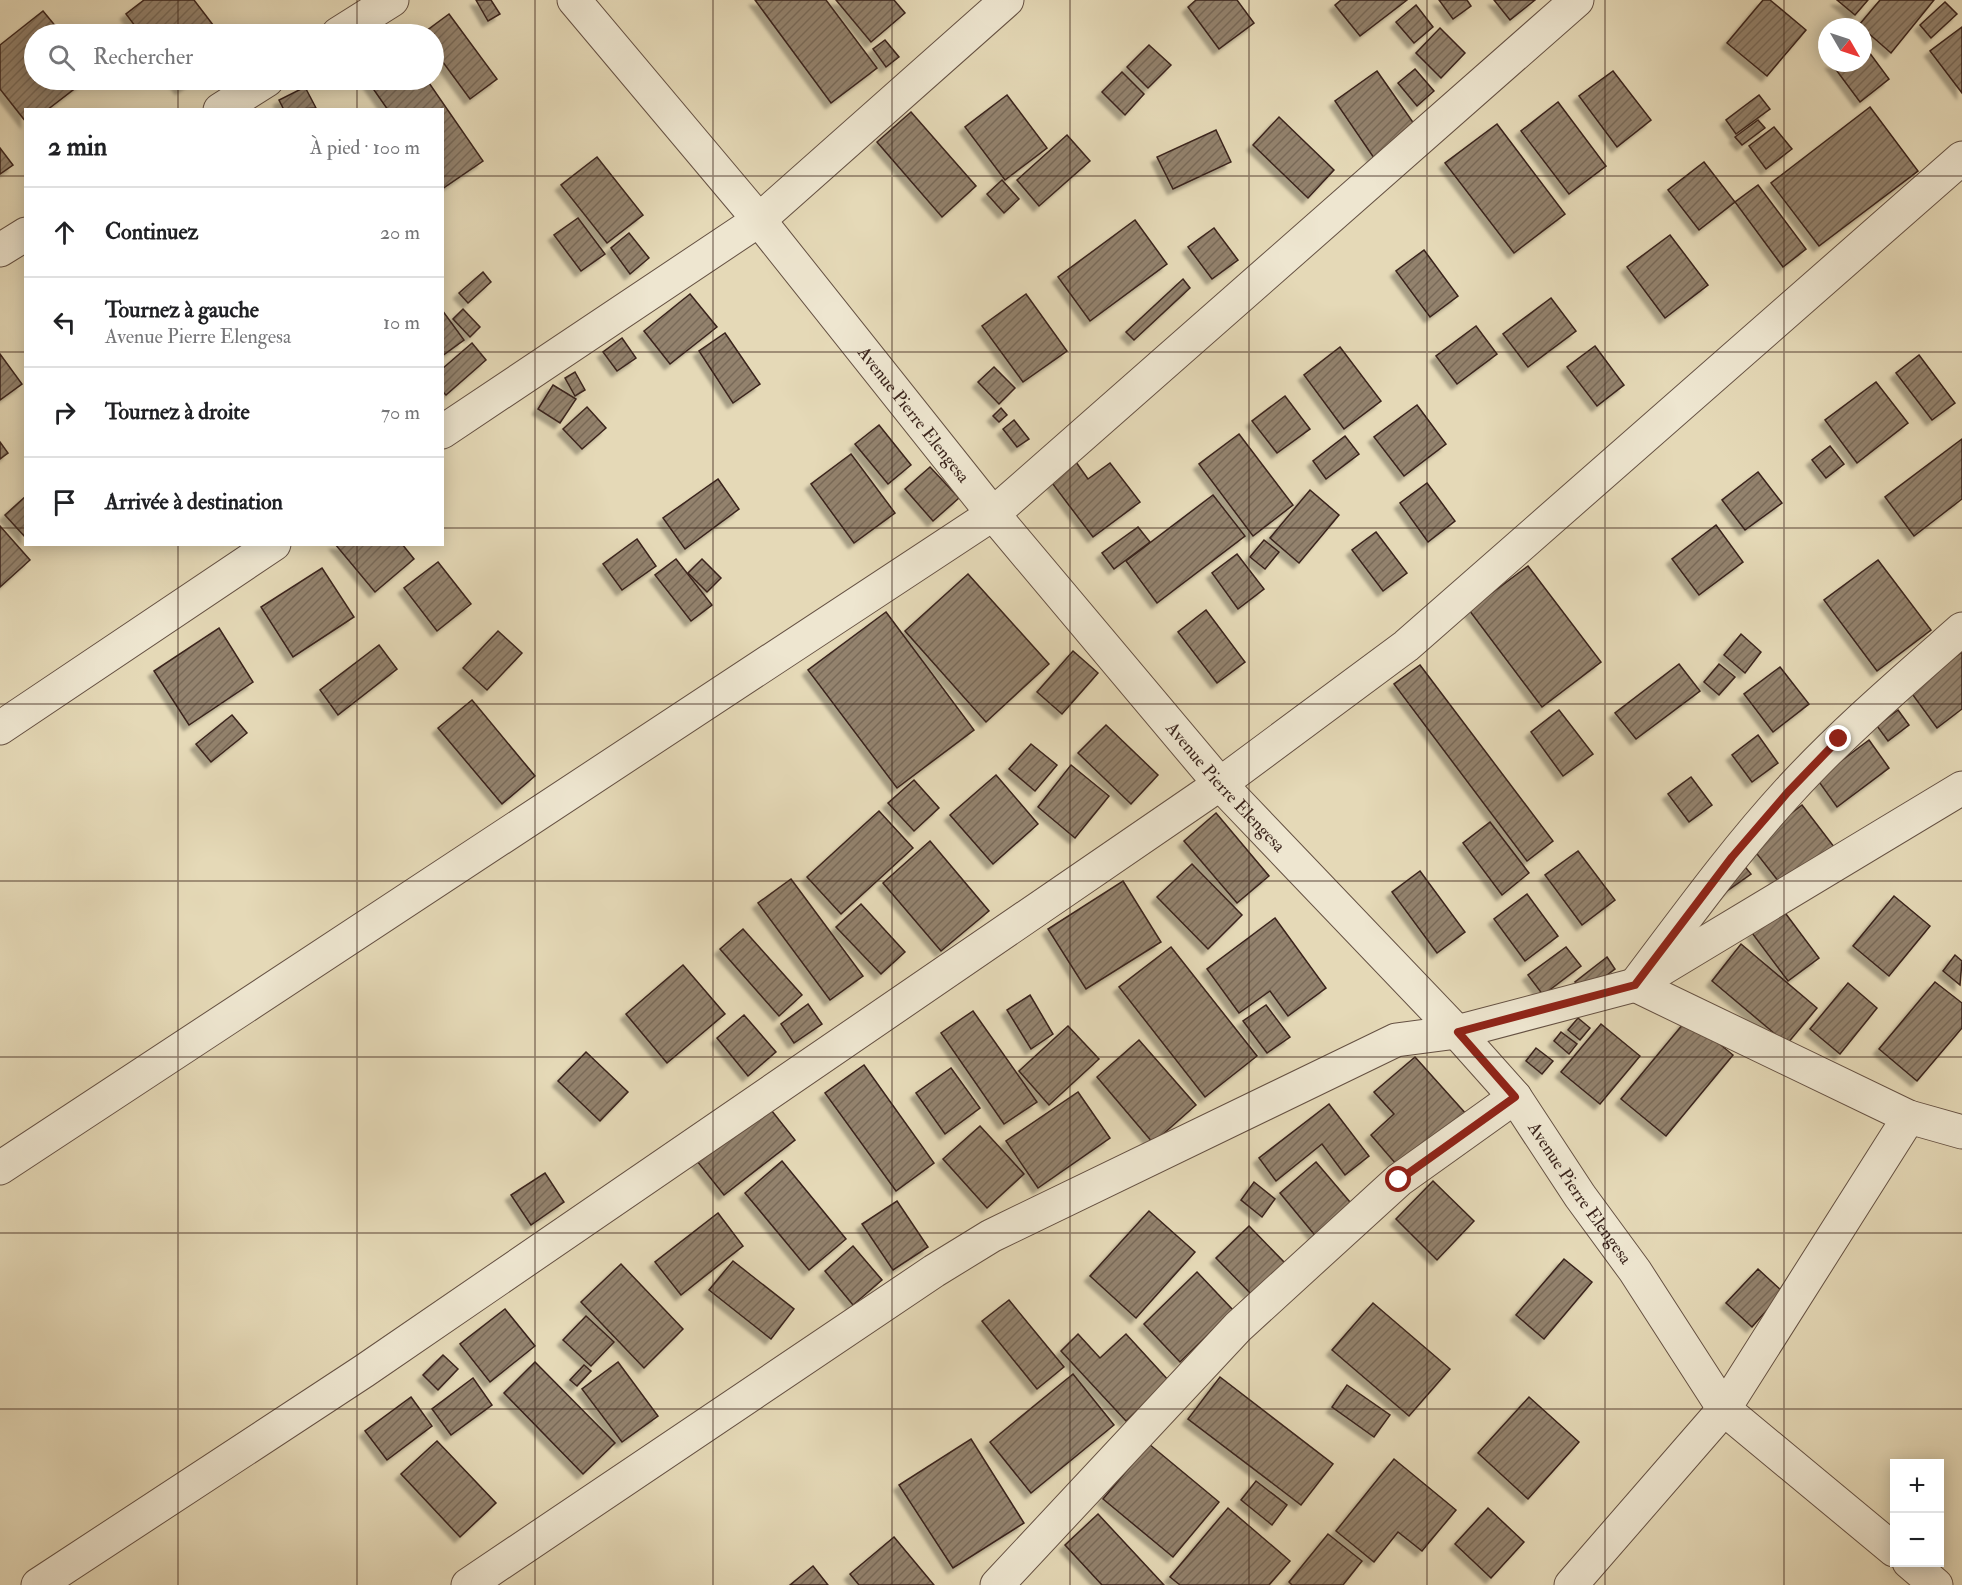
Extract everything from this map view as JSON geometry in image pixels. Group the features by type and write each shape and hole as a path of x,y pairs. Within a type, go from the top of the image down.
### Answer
{"street":[{"path":"354,24 392,0"},
{"name":"Avenue Pierre Elengesa","path":"574,0 759,220 993,514 1221,784 1458,1032 1515,1097 1580,1196 1635,1271 1724,1409 1890,1547"},
{"path":"444,431 759,220 1007,0"},
{"path":"0,1167 993,514 1577,0"},
{"path":"223,108 251,90"},
{"path":"38,1585 364,1371 1221,784 1406,646 1962,158"},
{"path":"0,250 24,235"},
{"path":"0,728 271,546"},
{"path":"1635,985 1732,857 1788,792 1839,739 1962,628"},
{"path":"468,1585 933,1271 992,1236 1358,1056 1396,1040 1458,1032 1635,985 1962,788"},
{"path":"1635,985 1909,1117 1962,1132"},
{"path":"997,1585 1238,1327 1399,1180 1515,1097"},
{"path":"1571,1585 1724,1409 1909,1117"},
{"path":"1914,1567 1936,1585"}],"building":[{"path":"144,0 194,0 212,24 134,24 126,14"},
{"path":"476,0 491,0 500,14 488,21"},
{"path":"755,0 826,0 877,68 831,103"},
{"path":"836,0 894,0 905,13 871,42"},
{"path":"1196,0 1237,0 1254,23 1219,49 1188,7"},
{"path":"1341,0 1407,0 1360,36 1335,5"},
{"path":"1439,0 1467,0 1471,6 1453,19"},
{"path":"1494,0 1535,0 1510,20"},
{"path":"1763,0 1770,0 1806,30 1767,76 1727,43"},
{"path":"1837,0 1868,0 1855,15"},
{"path":"1880,0 1934,0 1891,53 1872,36 1872,18 1865,18"},
{"path":"1945,2 1957,14 1931,38 1920,25"},
{"path":"1416,5 1433,27 1414,43 1396,22"},
{"path":"43,11 54,24 27,24"},
{"path":"449,14 497,79 470,99 444,64 444,24 436,24"},
{"path":"24,26 24,90 73,90 50,108 24,108 24,119 0,89 0,45"},
{"path":"1962,27 1962,93 1930,51"},
{"path":"1440,28 1465,53 1441,78 1416,53"},
{"path":"885,40 899,57 886,67 873,49"},
{"path":"1149,45 1171,65 1148,88 1127,67"},
{"path":"1872,56 1889,79 1860,102 1838,72 1872,72"},
{"path":"1415,69 1434,91 1417,106 1398,83"},
{"path":"1377,71 1417,128 1374,158 1335,101"},
{"path":"1613,71 1651,120 1617,147 1579,96"},
{"path":"1122,72 1144,94 1125,115 1102,92"},
{"path":"299,90 307,90 316,108 283,108 279,100"},
{"path":"374,90 434,90 483,161 444,188 444,108 387,108"},
{"path":"1007,95 1047,148 1005,180 965,127"},
{"path":"1759,95 1770,109 1736,134 1726,120"},
{"path":"1558,102 1606,166 1569,194 1521,131"},
{"path":"1870,107 1918,171 1819,246 1771,183"},
{"path":"911,112 976,186 942,217 877,142"},
{"path":"1279,117 1334,170 1308,198 1253,145"},
{"path":"1758,120 1765,128 1742,145 1735,137"},
{"path":"1497,124 1565,214 1514,253 1445,163"},
{"path":"1774,127 1792,149 1766,169 1749,146"},
{"path":"1216,130 1231,162 1173,189 1157,157"},
{"path":"1067,135 1090,161 1039,206 1017,180"},
{"path":"0,148 13,165 0,174"},
{"path":"597,157 643,215 607,243 561,185"},
{"path":"1704,162 1735,202 1699,230 1668,190"},
{"path":"1002,180 1019,199 1004,213 987,194"},
{"path":"1758,185 1806,249 1783,267 1735,202"},
{"path":"578,218 605,254 581,271 554,235"},
{"path":"1135,220 1167,264 1090,321 1058,277"},
{"path":"1214,228 1238,260 1212,279 1188,247"},
{"path":"629,233 649,258 630,274 611,248"},
{"path":"1670,235 1708,285 1665,318 1627,267"},
{"path":"1424,250 1458,296 1430,317 1396,271"},
{"path":"483,272 491,282 468,303 459,293"},
{"path":"1183,279 1190,288 1134,340 1126,332"},
{"path":"690,294 717,327 670,364 644,331"},
{"path":"1026,294 1067,351 1023,382 982,326"},
{"path":"1551,298 1576,331 1528,367 1503,334"},
{"path":"463,309 480,327 470,337 453,319"},
{"path":"444,313 464,340 444,355"},
{"path":"1476,326 1497,354 1457,384 1436,356"},
{"path":"725,333 760,384 733,403 699,351"},
{"path":"622,338 636,358 617,371 603,352"},
{"path":"472,343 486,360 446,395 444,393 444,367"},
{"path":"1595,346 1624,385 1597,406 1567,367"},
{"path":"1340,347 1381,401 1344,429 1304,375"},
{"path":"0,354 22,384 0,400"},
{"path":"1919,355 1955,403 1932,420 1896,373"},
{"path":"994,367 1015,388 999,404 978,382"},
{"path":"575,372 585,390 575,396 565,378"},
{"path":"1876,382 1908,423 1857,463 1825,420"},
{"path":"553,385 576,399 560,423 538,409"},
{"path":"1285,396 1310,429 1277,453 1252,421"},
{"path":"1417,405 1446,444 1404,476 1374,437"},
{"path":"587,407 606,428 582,449 563,429"},
{"path":"1001,408 1007,415 999,422 993,416"},
{"path":"1014,420 1029,439 1017,447 1003,429"},
{"path":"879,425 911,465 888,484 855,444"},
{"path":"1239,434 1293,505 1253,536 1199,464"},
{"path":"1345,436 1359,454 1326,479 1313,461"},
{"path":"1962,439 1962,499 1914,536 1885,497"},
{"path":"0,442 8,453 0,459"},
{"path":"1830,446 1844,464 1826,478 1812,460"},
{"path":"851,454 895,513 854,543 811,484"},
{"path":"1071,455 1088,479 1110,463 1140,502 1093,537 1046,475"},
{"path":"930,467 959,498 933,521 905,489"},
{"path":"1758,472 1782,503 1745,530 1722,500"},
{"path":"718,479 739,509 685,549 663,518"},
{"path":"1427,483 1455,521 1428,542 1400,503"},
{"path":"1310,490 1339,515 1299,563 1270,538"},
{"path":"1213,495 1245,536 1157,603 1126,561"},
{"path":"24,498 24,536 5,515"},
{"path":"1716,525 1743,562 1699,595 1672,559"},
{"path":"0,526 30,560 0,587"},
{"path":"1138,527 1150,542 1114,569 1102,553"},
{"path":"1376,532 1407,573 1383,591 1352,550"},
{"path":"637,539 656,566 622,590 603,564"},
{"path":"1264,540 1279,552 1265,569 1250,557"},
{"path":"337,546 404,546 414,559 375,592"},
{"path":"1237,554 1264,589 1238,609 1212,573"},
{"path":"676,559 712,605 691,621 655,575"},
{"path":"702,559 721,578 707,592 688,573"},
{"path":"1878,560 1931,630 1877,671 1824,600"},
{"path":"438,562 471,604 437,631 404,588"},
{"path":"1528,566 1601,662 1542,707 1469,610"},
{"path":"322,568 354,617 293,657 261,607"},
{"path":"968,574 1049,664 986,722 905,631"},
{"path":"1206,610 1245,662 1217,683 1178,632"},
{"path":"886,612 974,730 897,788 808,670"},
{"path":"219,628 253,682 189,725 154,671"},
{"path":"498,631 522,653 487,690 463,668"},
{"path":"1741,634 1761,652 1745,673 1724,655"},
{"path":"379,645 397,669 338,715 320,690"},
{"path":"1073,651 1098,673 1062,714 1037,692"},
{"path":"1962,652 1962,709 1937,728 1910,691"},
{"path":"1679,664 1700,691 1636,739 1615,713"},
{"path":"1719,664 1735,677 1719,695 1704,682"},
{"path":"1420,665 1553,841 1527,861 1394,684"},
{"path":"1780,667 1809,704 1773,732 1744,694"},
{"path":"472,700 535,776 502,804 438,728"},
{"path":"1559,710 1593,754 1563,776 1531,732"},
{"path":"1898,710 1909,725 1888,741 1877,726"},
{"path":"232,715 247,733 211,762 196,744"},
{"path":"1106,725 1158,775 1131,804 1078,753"},
{"path":"1758,735 1778,763 1752,782 1732,755"},
{"path":"1869,740 1889,768 1837,807 1817,779"},
{"path":"1031,744 1057,765 1035,791 1009,769"},
{"path":"1071,765 1109,796 1075,838 1038,807"},
{"path":"996,775 1038,824 993,864 950,815"},
{"path":"1691,777 1712,805 1689,822 1668,794"},
{"path":"914,780 939,808 914,831 888,803"},
{"path":"1802,805 1838,852 1786,891 1750,845"},
{"path":"879,811 913,848 841,914 807,877"},
{"path":"1216,813 1269,876 1237,903 1184,841"},
{"path":"1490,822 1529,873 1502,895 1463,843"},
{"path":"930,841 989,911 941,951 883,883"},
{"path":"1578,851 1615,900 1582,925 1545,875"},
{"path":"1742,863 1751,874 1727,891 1719,880"},
{"path":"1192,864 1242,915 1208,949 1157,897"},
{"path":"1420,871 1465,932 1437,953 1392,892"},
{"path":"791,879 863,976 830,1000 758,903"},
{"path":"1123,881 1161,942 1086,989 1048,929"},
{"path":"1527,894 1558,936 1525,961 1494,919"},
{"path":"1894,896 1930,926 1889,976 1853,946"},
{"path":"861,904 905,952 881,974 836,927"},
{"path":"1783,910 1819,958 1788,981 1752,933"},
{"path":"1275,918 1326,988 1288,1016 1270,991 1239,1013 1207,969"},
{"path":"743,929 802,995 779,1016 720,949"},
{"path":"1741,944 1817,1008 1787,1044 1712,981"},
{"path":"1171,947 1257,1056 1205,1097 1119,987"},
{"path":"1566,947 1581,966 1543,995 1528,975"},
{"path":"1955,955 1962,961 1960,985 1943,971"},
{"path":"1607,957 1615,969 1583,993 1575,982"},
{"path":"683,965 725,1014 667,1063 626,1014"},
{"path":"1935,982 1962,1003 1962,1028 1917,1081 1879,1049"},
{"path":"1848,983 1877,1008 1840,1054 1810,1029"},
{"path":"1030,995 1053,1034 1031,1049 1007,1010"},
{"path":"808,1004 822,1024 794,1043 781,1024"},
{"path":"1266,1005 1290,1037 1267,1053 1243,1021"},
{"path":"973,1011 1037,1102 1004,1124 941,1033"},
{"path":"744,1015 776,1052 748,1076 717,1038"},
{"path":"1578,1018 1590,1028 1580,1040 1568,1030"},
{"path":"1688,1018 1733,1055 1666,1136 1621,1099"},
{"path":"1601,1024 1640,1056 1600,1104 1561,1072"},
{"path":"1068,1026 1099,1059 1049,1105 1019,1071"},
{"path":"1561,1032 1577,1044 1569,1054 1554,1041"},
{"path":"1139,1040 1196,1105 1153,1143 1097,1077"},
{"path":"1536,1048 1553,1061 1542,1074 1526,1061"},
{"path":"586,1052 628,1092 600,1121 558,1081"},
{"path":"1415,1057 1467,1115 1402,1171 1371,1135 1394,1114 1374,1092"},
{"path":"864,1065 934,1163 896,1191 825,1093"},
{"path":"951,1068 980,1108 945,1134 916,1093"},
{"path":"756,1091 795,1140 724,1195 685,1146"},
{"path":"1078,1092 1110,1138 1038,1188 1006,1141"},
{"path":"1329,1104 1369,1156 1345,1175 1322,1144 1276,1181 1259,1158"},
{"path":"980,1126 1024,1174 987,1208 943,1159"},
{"path":"782,1161 846,1239 809,1270 745,1193"},
{"path":"1316,1162 1355,1208 1318,1239 1280,1193"},
{"path":"545,1173 564,1202 531,1225 511,1195"},
{"path":"1433,1181 1474,1221 1437,1260 1396,1219"},
{"path":"1254,1182 1275,1199 1262,1217 1241,1200"},
{"path":"897,1201 928,1247 893,1270 862,1224"},
{"path":"1149,1211 1195,1252 1136,1318 1090,1276"},
{"path":"718,1213 743,1246 681,1295 655,1262"},
{"path":"1249,1226 1285,1263 1252,1295 1216,1258"},
{"path":"853,1246 882,1280 853,1305 825,1271"},
{"path":"1564,1259 1592,1282 1544,1339 1516,1315"},
{"path":"733,1261 794,1309 771,1339 709,1290"},
{"path":"621,1264 683,1329 644,1368 581,1302"},
{"path":"1758,1269 1783,1292 1752,1327 1726,1303"},
{"path":"1197,1272 1233,1310 1180,1362 1144,1324"},
{"path":"1009,1300 1064,1367 1037,1389 982,1321"},
{"path":"1373,1303 1450,1369 1409,1416 1332,1350"},
{"path":"505,1309 535,1346 490,1382 460,1344"},
{"path":"586,1316 614,1342 591,1366 563,1340"},
{"path":"1078,1334 1100,1358 1126,1334 1169,1381 1126,1421 1061,1351"},
{"path":"443,1355 458,1369 438,1390 423,1375"},
{"path":"535,1362 615,1443 583,1474 504,1393"},
{"path":"618,1362 658,1416 622,1442 582,1389"},
{"path":"584,1365 591,1371 577,1386 570,1380"},
{"path":"1073,1374 1114,1425 1031,1493 990,1442"},
{"path":"1220,1377 1333,1464 1301,1505 1188,1419"},
{"path":"473,1378 492,1405 451,1435 432,1409"},
{"path":"1347,1385 1390,1415 1374,1437 1332,1407"},
{"path":"411,1397 432,1426 387,1460 365,1431"},
{"path":"1529,1397 1579,1442 1528,1499 1478,1453"},
{"path":"971,1439 1024,1523 953,1568 899,1485"},
{"path":"437,1441 496,1503 460,1537 401,1474"},
{"path":"1149,1444 1219,1502 1173,1557 1103,1499"},
{"path":"1394,1459 1456,1510 1422,1551 1398,1532 1374,1562 1336,1531"},
{"path":"1256,1481 1287,1505 1272,1525 1241,1500"},
{"path":"1228,1508 1290,1561 1269,1585 1180,1585 1170,1577"},
{"path":"1488,1508 1524,1542 1491,1578 1455,1544"},
{"path":"1098,1514 1164,1585 1102,1585 1065,1545"},
{"path":"1328,1534 1362,1561 1343,1585 1292,1585 1289,1582"},
{"path":"894,1537 934,1585 859,1585 850,1574"},
{"path":"813,1566 828,1585 790,1585"}],"route":[{"path":"1399,1180 1515,1097 1458,1032 1635,985 1732,857 1788,792 1839,739"}]}
